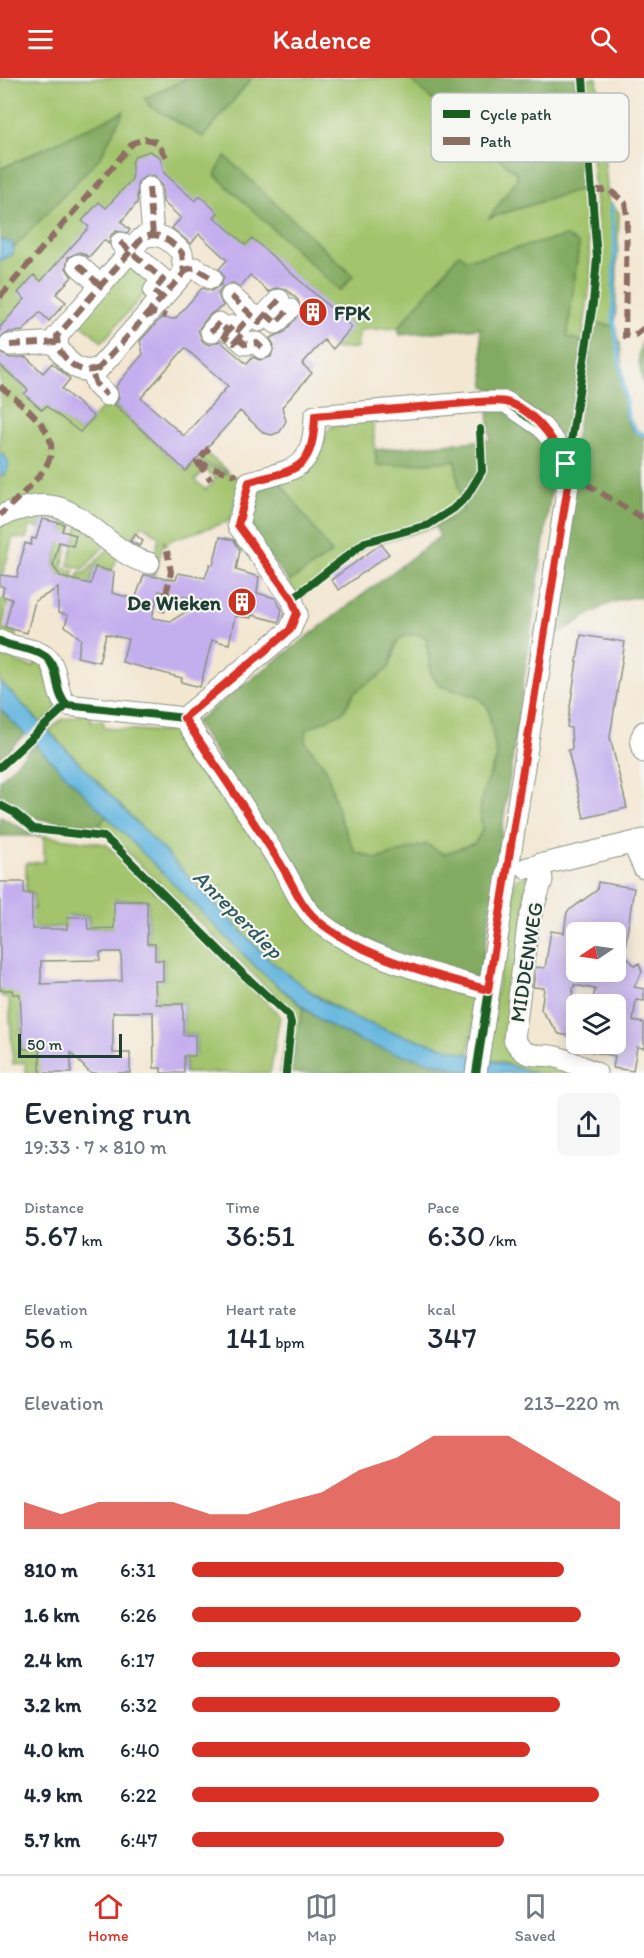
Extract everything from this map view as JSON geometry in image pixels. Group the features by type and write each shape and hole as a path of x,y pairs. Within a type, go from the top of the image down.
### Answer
{"street":[{"path":"149,188 153,235"},
{"path":"184,273 182,253 162,237 153,235 125,247 100,285 60,332 57,342 62,353 95,379 158,310 188,268 195,268 211,278"},
{"path":"125,247 163,280 154,291 158,310"},
{"path":"78,265 100,285"},
{"path":"231,296 271,309 224,328 245,344 257,343 262,348"},
{"path":"10,345 57,342"},
{"path":"0,641 46,657 53,667 63,701 67,705 184,718 290,630 297,613 292,599 238,525 249,482 295,468 309,454 314,441 315,416 478,402 506,402 542,427 561,450 569,479 476,1073"},
{"path":"0,516 38,505 59,506 130,557 149,563"},
{"path":"184,718 281,865 306,909 317,920 341,936 396,961 488,990"},
{"path":"644,732 642,739 644,752"},
{"name":"MIDDENWEG","path":"509,872 639,842 644,868"},
{"name":"MIDDENWEG","path":"540,864 542,880 528,924 514,1039 520,1050 529,1055 556,1057 596,1073"}],"green space":[{"path":"0,78 188,78 145,99 203,137 252,78 408,78 431,98 431,162 503,162 517,174 517,179 490,217 585,188 591,275 582,341 567,337 579,244 567,236 480,257 466,259 459,254 398,328 360,330 357,348 333,349 340,331 147,169 0,333 0,261 13,254 14,248 123,112 0,169","holes":["225,157 353,276 340,291 216,175"]},
{"path":"188,78 252,78 203,137 149,106 145,98"},
{"path":"408,78 576,78 577,93 431,93 431,98"},
{"path":"585,78 597,78 598,93 586,93"},
{"path":"124,111 101,156 14,248 12,243 0,240 0,169"},
{"path":"225,156 353,276 340,291 215,175"},
{"path":"503,162 583,162 585,188 489,218 517,179 517,174"},
{"path":"592,162 605,162 608,199 619,213 615,326 594,323 601,259"},
{"path":"567,236 579,244 567,337 582,341 569,434 563,437 485,386 480,328 400,335 398,328 459,254 466,259 480,257"},
{"path":"128,258 156,280 102,342 78,321"},
{"path":"594,323 615,326 620,344 628,424 634,431 644,434 644,598 620,600 609,604 557,634 576,468 573,454"},
{"path":"644,338 644,386 639,356"},
{"path":"0,367 80,432 109,400 186,471 195,462 203,472 195,480 206,490 216,479 200,464 237,477 240,482 230,521 171,540 165,546 164,539 155,576 150,575 159,537 143,525 123,548 68,506 0,508 0,475 6,474 5,456 0,453"},
{"path":"488,409 506,409 536,432 551,451 554,471 481,974 476,978 415,959 376,943 320,912 195,722 440,536 435,527 463,511 455,461 377,466 375,450 490,440","holes":["415,634 426,637 431,674 440,686 477,697 488,707 497,758 483,792 480,808 482,830 475,843 444,854 426,844 377,859 355,852 341,821 326,768 305,742 307,729 343,712 354,693 389,668 396,643 404,636"]},
{"path":"372,417 377,465 455,461 463,511 435,527 367,546 297,600 289,582 277,478 340,419"},
{"path":"206,453 229,472 199,461"},
{"path":"277,478 332,553 289,582 246,527 253,483"},
{"path":"27,511 74,521 62,567 74,571 73,579 55,572 56,567 54,566 65,521 43,517 39,528 29,526 26,539 13,537 3,574 0,574 0,522"},
{"path":"79,524 106,544 83,569 68,565"},
{"path":"110,547 118,555 112,571 94,567 88,597 74,594 79,573 85,573"},
{"path":"0,599 8,601 2,629 16,633 15,642 0,636"},
{"path":"415,634 426,637 431,674 440,685 477,697 488,707 497,758 491,769 480,808 482,830 475,843 444,854 426,844 377,859 355,852 341,821 326,768 305,742 307,729 343,712 354,693 364,684 379,677 394,656 396,643 404,636"},
{"path":"0,646 16,652 14,662 34,667 37,657 41,659 57,704 55,711 41,723 0,681"},
{"path":"0,709 25,734 0,758"},
{"path":"90,713 91,721 103,720 104,728 165,732 166,722 175,724 478,995 468,1055 391,1032 350,1016 304,987 269,960 49,731 61,720"},
{"path":"35,744 107,816 99,825 61,823 30,817 0,798 0,780"},
{"path":"107,816 260,971 303,1008 289,1073 280,1073 291,1011 99,825"},
{"path":"0,817 31,833 44,836 0,836"},
{"path":"44,836 106,844 280,1016 270,1073 185,1073 185,1055 196,1055 196,1035 184,1034 184,1003 157,1003 157,980 164,980 164,960 156,960 156,944 148,944 148,900 115,900 119,928 89,928 88,916 69,916 68,927 37,928 37,940 26,940 26,910 34,909 33,893 26,892 26,863 44,862"},
{"path":"529,874 509,1036 585,1073 535,1073 485,1057 515,880"},
{"path":"0,989 25,989 21,1005 21,1036 41,1048 41,1073 26,1073 25,1062 13,1064 9,999 0,995"},
{"path":"303,1008 361,1040 402,1054 466,1070 466,1073 289,1073"}],"water":[{"path":"0,240 13,243 13,254 0,261"},
{"path":"0,453 5,456 9,464 6,474 0,475"},
{"path":"0,681 269,960 323,1001 350,1016 391,1032 535,1073 474,1073 392,1052 360,1041 321,1021 260,971 0,709"}],"pier":[{"path":"43,722 50,729 32,745 25,738"}],"building":[{"name":"FPK","path":"149,151 160,157 164,173 195,201 200,196 218,213 214,217 246,245 252,238 352,327 333,349 324,340 302,364 312,373 282,407 286,421 280,432 272,435 264,433 240,411 186,471 115,405 119,398 116,386 143,354 140,341 161,318 175,319 202,288 211,291 221,285 224,278 219,269 227,260 199,234 191,244 172,228 181,218 163,202 162,186 155,177 147,175 138,182 137,203 121,222 130,230 128,233 116,231 111,235 109,244 104,240 89,257 80,252 68,257 66,268 72,277 56,294 66,302 49,321 40,312 23,331 9,332 0,338 0,327 25,299 18,293 34,275 41,281 89,227 82,221 99,202 106,208 132,179 132,163 135,156","holes":["250,275 269,292 276,288 287,290 298,300 301,311 285,332 270,338 274,345 271,357 259,360 253,357 247,364 220,341 209,345 203,342 198,330 209,315 223,306 218,294 222,287 233,283 240,287","185,348 228,386 184,436 141,398"]},
{"path":"0,353 10,358 26,357 43,373 52,363 70,379 62,389 94,417 80,432 46,406 42,410 24,394 28,390 0,365"},
{"name":"De Wieken","path":"42,519 64,524 62,531 76,535 73,546 59,542 53,566 61,577 91,584 95,567 114,572 112,593 135,599 144,575 176,580 178,573 205,578 210,564 213,565 220,537 234,540 240,550 236,570 259,577 257,593 275,598 282,610 279,622 252,615 251,618 235,616 229,644 212,640 200,687 181,682 182,678 122,662 128,639 106,634 99,662 77,657 81,639 65,626 68,615 58,613 58,588 35,601 27,633 5,627 12,599 2,596 4,587 0,586 0,575 17,577 25,543 31,545 32,538 36,539","holes":["159,591 204,601 171,621 152,618"]},
{"path":"135,534 143,541 139,546 130,541"},
{"path":"381,544 389,554 339,590 331,580"},
{"path":"581,635 625,642 610,737 627,808 584,818 568,750 572,749 571,728 567,727"},
{"path":"0,882 24,882 24,894 32,893 32,929 67,929 67,917 87,917 88,929 114,928 114,901 147,901 147,944 155,944 155,960 163,960 163,981 155,981 156,1004 183,1004 183,1035 195,1035 195,1056 184,1056 184,1073 161,1073 161,1068 154,1068 153,1012 113,1012 113,1053 130,1053 130,1073 90,1073 71,1053 71,1073 40,1073 40,1049 23,1049 20,994 13,994 12,990 0,990","holes":["100,952 121,952 122,981 41,984 41,961 100,960"]},
{"path":"598,882 634,888 626,941 626,922 566,922 566,982 626,982 626,956 635,966 639,963 642,972 634,987 644,989 644,1001 636,1000 633,1021 644,1023 644,1048 637,1047 633,1071 613,1068 615,1056 604,1054 626,1054 626,994 594,994 595,989 574,985 572,994 566,994 566,1035 559,1034 541,1010 544,988 533,987 536,967 545,968 551,931 564,933 567,912 597,890"}],"waterway":[{"path":"611,206 615,241 613,316 628,418 637,432 644,434"}],"marked path":[{"path":"0,297 133,143 145,139 157,142 166,157"},
{"path":"149,188 153,235"},
{"path":"593,190 610,190 625,203 627,215 625,336 635,335 644,328"},
{"path":"99,368 86,370 75,367 58,348 57,336 142,238 154,235 164,238 182,253 184,273 93,375 96,384 107,395"},
{"path":"120,242 163,280 154,291 162,298"},
{"path":"78,265 100,285"},
{"path":"184,273 188,269 195,268 211,278"},
{"path":"231,296 259,322 266,314"},
{"path":"279,300 266,314 276,323 289,309"},
{"path":"145,317 155,313 166,316"},
{"path":"211,332 219,323 228,331 233,326 238,330 252,314"},
{"path":"228,331 224,336 234,343 242,334 238,330"},
{"path":"238,338 245,344 257,343 262,348"},
{"path":"10,345 57,342"},
{"path":"0,386 40,422 49,437 51,450 47,464 37,478 0,515"},
{"path":"209,448 197,462 211,480"},
{"path":"197,462 234,475 237,473"},
{"path":"569,479 580,480 644,519"},
{"path":"162,612 171,572 167,551"}],"cycle path":[{"path":"583,78 584,93"},
{"path":"561,450 571,442 593,303 597,258 590,162"},
{"path":"0,641 35,651 46,657 53,668 60,695 67,705 184,718 290,630 297,613 292,599 238,525 249,482 290,470 306,458 314,434 315,416 478,402 506,402 542,427 561,450 569,479 476,1073"},
{"path":"292,599 365,542 428,525 453,509 467,496 482,471 480,429"},
{"path":"0,767 67,705"},
{"path":"0,805 15,813 34,829 104,837 119,850 243,974 289,1016 291,1023 286,1073"}],"place":[{"name":"FPK","path":"313,312"},
{"name":"De Wieken","path":"242,602"}],"route":[{"path":"478,402 506,402 542,427 561,450 566,464 569,479 557,564 509,872 488,990 396,961 369,950 341,936 317,920 306,909 281,865 184,718 290,630 297,613 292,599 238,525 249,482 295,468 309,454 314,441 315,416 478,402"}],"water label":[{"name":"Anreperdiep","path":"238,914"}]}
